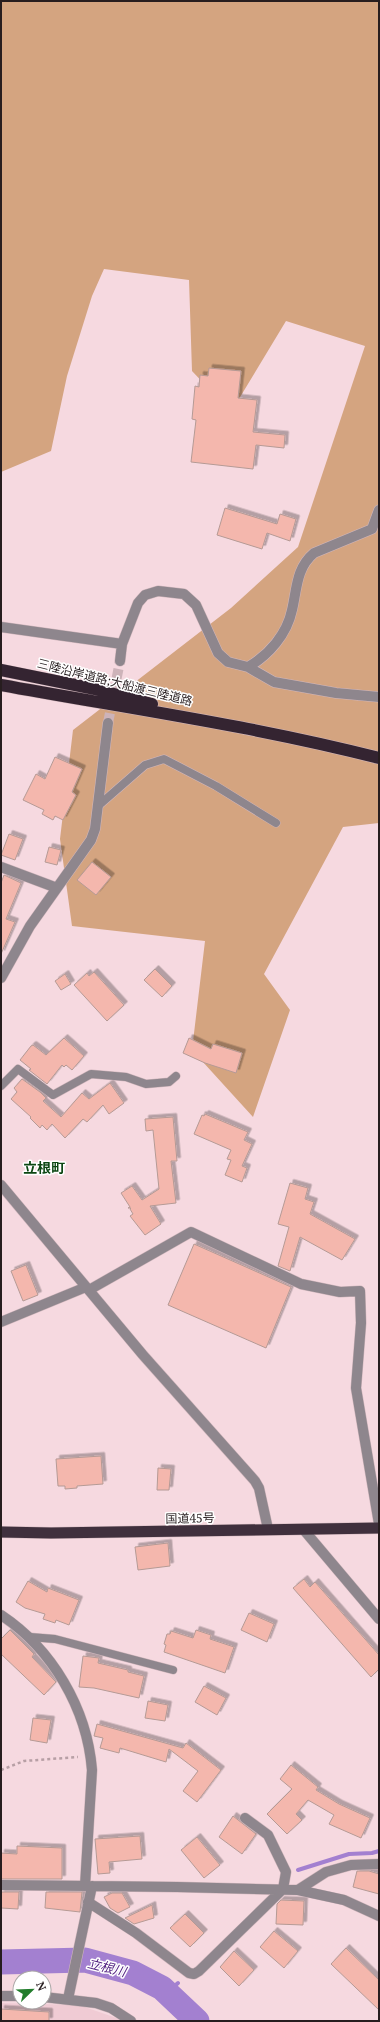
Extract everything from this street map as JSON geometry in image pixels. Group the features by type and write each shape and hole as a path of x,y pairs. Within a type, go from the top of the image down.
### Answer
{"highway":[{"name":"三陸沿岸道路;大船渡三陸道路","path":"1,670 95,689 223,723"},
{"name":"三陸沿岸道路;大船渡三陸道路","path":"1,685 223,723 316,742 379,758"},
{"name":"国道45号","path":"1,1532 50,1533 379,1528"}],"street":[{"path":"248,667 263,658 280,638 292,612 300,571 306,560 314,553 372,529 379,510"},
{"path":"120,661 122,644 138,603 145,595 158,591 184,594 196,605 218,653 228,662 248,667 274,682 336,693 379,697"},
{"path":"1,627 122,644"},
{"path":"1,978 30,926 91,840 95,829 108,723"},
{"path":"1,867 57,888"},
{"path":"1,1185 87,1288 259,1488 268,1529"},
{"path":"1,1322 87,1288 182,1235 191,1232 301,1284 340,1292 360,1291 361,1323 356,1385 379,1524"},
{"path":"303,1529 379,1619"},
{"path":"1,1615 30,1637 54,1665 82,1720 91,1756 88,1902 69,1996"},
{"path":"88,1902 136,1933 189,1973 194,1974 199,1972 283,1889 286,1872 268,1835 245,1818"},
{"path":"298,1890 326,1872 351,1865 379,1864"},
{"path":"1,1885 298,1890 344,1900 379,1916"},
{"path":"1,1996 12,1996"},
{"path":"52,1997 69,1996 96,2003 110,2008 131,2021"}],"lane":[{"path":"98,806 145,765 164,759 216,786 276,823"},
{"path":"1,1086 18,1069 53,1095 92,1074 126,1077 146,1084 168,1082 176,1076"},
{"path":"30,1637 55,1639 173,1670"}],"path":[{"path":"1,1770 24,1761 91,1756"}],"shaded area":[{"path":"1,1 379,1 379,823 343,827 264,974 290,1010 253,1117 192,1050 205,941 72,926 60,839 73,730 231,608 298,547 365,346 286,321 231,412 192,371 189,280 104,269 92,296 67,376 51,451 1,472"},
{"path":"1,2003 12,2003 12,2010 52,2010 52,2004 79,2005 125,2021 1,2021"}],"building":[{"path":"209,368 241,371 238,398 257,400 253,432 285,435 284,448 256,445 253,469 191,462 196,420 192,419 195,386 199,387 200,375 208,376"},
{"path":"225,508 277,524 280,514 296,519 290,541 267,533 262,549 217,535"},
{"path":"55,757 82,769 72,792 76,795 63,820 55,816 53,820 42,814 44,810 23,800 36,774 45,779"},
{"path":"9,834 23,839 15,860 1,855"},
{"path":"49,847 61,850 57,865 45,862"},
{"path":"92,862 111,877 96,895 77,880"},
{"path":"4,875 21,883 6,919 15,922 1,954 1,883"},
{"path":"155,969 172,986 162,997 144,980"},
{"path":"94,972 124,1005 107,1021 74,985 87,973 89,976"},
{"path":"65,974 71,984 61,990 55,981"},
{"path":"64,1038 84,1056 72,1070 66,1065 64,1067 62,1065 47,1084 29,1070 31,1069 20,1060 33,1045 46,1055"},
{"path":"189,1038 211,1049 213,1044 242,1053 236,1073 205,1063 183,1053"},
{"path":"22,1079 40,1092 46,1098 43,1101 61,1117 82,1093 89,1099 110,1083 124,1103 109,1114 103,1105 87,1122 83,1119 65,1138 52,1124 47,1130 42,1125 40,1128 30,1118 31,1117 11,1099 17,1092 14,1088"},
{"path":"205,1114 248,1132 244,1140 252,1144 242,1166 247,1168 242,1182 225,1175 231,1160 227,1159 231,1150 194,1134 202,1115 204,1116"},
{"path":"173,1117 177,1161 171,1161 176,1203 150,1206 161,1224 145,1235 130,1216 133,1214 130,1209 131,1208 128,1208 130,1207 121,1193 132,1186 142,1200 159,1189 153,1130 146,1131 145,1119"},
{"path":"290,1183 308,1188 305,1199 314,1202 310,1214 355,1239 342,1260 300,1237 290,1271 278,1266 289,1227 278,1224"},
{"path":"194,1244 291,1287 266,1348 168,1305"},
{"path":"26,1265 38,1295 23,1301 11,1271"},
{"path":"101,1456 103,1484 77,1486 77,1488 65,1489 65,1486 58,1486 56,1459"},
{"path":"158,1468 171,1469 169,1490 157,1490"},
{"path":"168,1543 170,1566 138,1570 135,1547"},
{"path":"304,1579 310,1587 315,1582 379,1655 379,1669 371,1677 293,1588"},
{"path":"28,1581 47,1592 48,1588 79,1600 69,1625 56,1620 55,1623 43,1619 45,1614 25,1608 16,1602"},
{"path":"249,1613 274,1624 267,1642 241,1630"},
{"path":"10,1630 34,1654 32,1657 56,1682 44,1695 1,1654 1,1639"},
{"path":"196,1630 211,1635 210,1639 234,1647 225,1673 164,1652 166,1645 164,1644 167,1634 170,1634 171,1631 193,1638"},
{"path":"83,1656 99,1658 98,1663 128,1670 128,1672 144,1676 139,1698 94,1688 79,1687"},
{"path":"204,1686 226,1698 217,1715 195,1702"},
{"path":"148,1701 168,1705 165,1721 145,1718"},
{"path":"33,1718 51,1720 47,1743 30,1740"},
{"path":"97,1724 183,1748 186,1743 221,1770 197,1802 183,1791 198,1771 169,1749 166,1762 120,1748 119,1753 100,1748 103,1738 94,1736"},
{"path":"291,1765 318,1787 316,1790 339,1804 370,1818 361,1838 329,1824 334,1815 308,1800 296,1814 302,1820 287,1834 267,1814 292,1789 280,1779"},
{"path":"233,1816 256,1834 242,1854 219,1837"},
{"path":"140,1836 142,1859 109,1862 110,1873 98,1874 95,1839"},
{"path":"197,1837 220,1865 204,1878 181,1850"},
{"path":"17,1846 62,1848 62,1879 1,1879 1,1853 17,1854"},
{"path":"357,1871 369,1871 379,1874 379,1894 353,1887"},
{"path":"1,1892 19,1892 18,1909 1,1908"},
{"path":"46,1892 82,1892 80,1912 45,1908"},
{"path":"112,1893 122,1893 130,1907 118,1913 110,1908 104,1897"},
{"path":"281,1900 304,1901 303,1925 276,1924 277,1904"},
{"path":"152,1905 154,1918 134,1924 125,1918"},
{"path":"185,1914 204,1933 190,1947 170,1928"},
{"path":"274,1931 298,1951 284,1968 260,1947"},
{"path":"346,1948 379,1980 379,2010 331,1964"},
{"path":"234,1951 254,1970 239,1986 220,1967"},
{"path":"1,2009 49,2012 49,2021 1,2021"}],"waterway":[{"path":"298,1870 349,1854 372,1853 379,1851"},
{"name":"立根川","path":"1,1962 85,1960 133,1973 162,1988 197,2021"},
{"path":"168,1992 178,1983"}],"tunnel":[{"path":"108,723 120,661"}],"district":[{"name":"立根町","path":"44,1167"}]}
